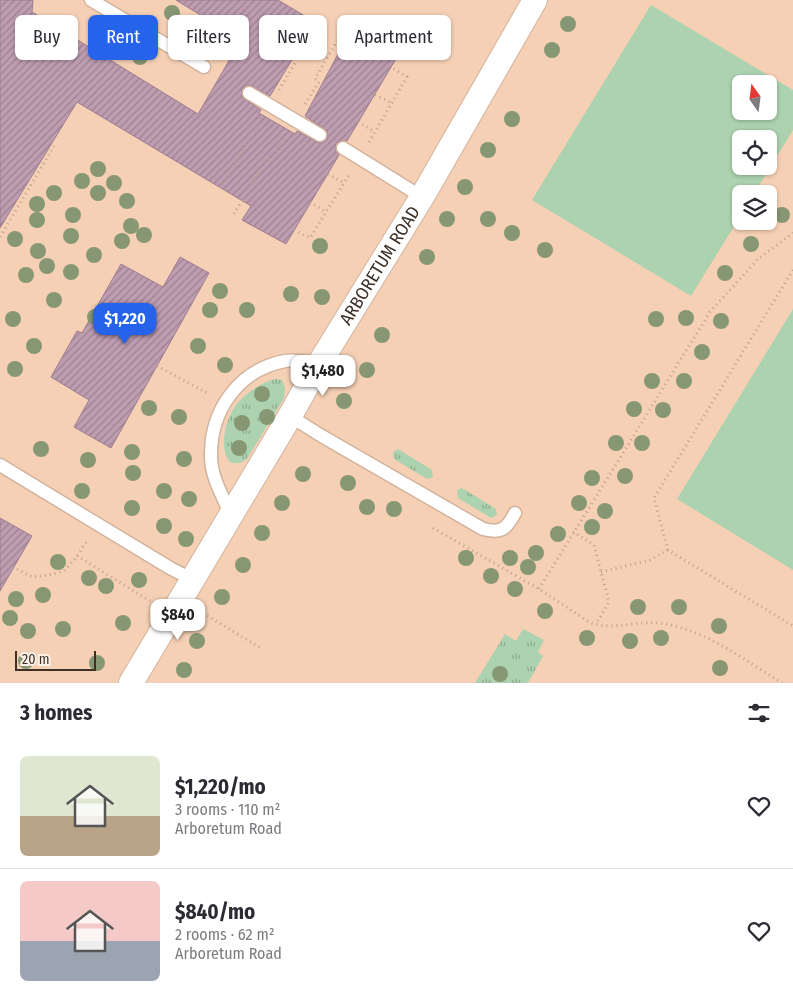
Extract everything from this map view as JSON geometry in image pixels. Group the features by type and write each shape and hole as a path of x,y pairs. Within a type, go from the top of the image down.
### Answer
{"street":[{"name":"ARBORETUM ROAD","path":"131,683 319,364 422,197 535,0"}],"lane":[{"path":"91,0 204,67"},
{"path":"249,93 320,135"},
{"path":"343,148 422,197"},
{"path":"231,515 216,481 211,458 214,427 224,402 237,386 260,370 286,361 319,364"},
{"path":"290,416 483,529 493,532 502,530 509,524 515,512"},
{"path":"0,465 193,580"}],"path":[{"path":"375,95 392,103"},
{"path":"358,122 375,132"},
{"path":"0,236 54,146"},
{"path":"328,174 344,183"},
{"path":"310,202 326,212"},
{"path":"539,588 710,312 758,260 793,233"},
{"path":"793,270 654,498 668,550 793,626"},
{"path":"157,366 224,402"},
{"path":"16,569 32,576 64,571 77,556 98,524"},
{"path":"433,528 539,588 596,625 612,626 657,623 691,631 714,642 782,683"},
{"path":"573,532 594,545 609,602 596,625"},
{"path":"601,572 650,560 668,550"},
{"path":"77,556 150,601"},
{"path":"197,610 262,649"}],"shaded area":[{"path":"0,0 793,0 793,683 0,683"}],"green space":[{"path":"651,5 768,75 732,75 732,120 778,120 778,81 793,90 793,130 777,156 777,130 732,130 732,175 766,175 759,185 732,185 732,230 691,296 532,200"},
{"path":"793,309 793,570 677,499"},
{"path":"275,379 282,380 285,388 284,398 247,459 240,463 231,463 225,451 224,436 231,414 237,403 252,390 263,383"},
{"path":"398,449 432,470 433,477 427,479 394,459 393,452"},
{"path":"462,488 496,509 497,515 491,518 458,498 457,490"},
{"path":"523,629 544,640 538,652 543,656 528,683 475,683 505,634 516,641"}],"building":[{"path":"0,0 33,0 32,12 37,15 15,15 15,60 78,60 78,40 88,46 88,60 110,60 198,114 229,60 249,60 249,15 200,15 176,0 278,0 303,15 259,15 259,60 292,60 270,96 249,85 242,89 242,97 261,110 259,113 295,134 297,131 319,143 327,140 327,131 305,116 337,56 337,60 395,60 347,141 340,141 336,144 336,151 339,155 286,244 242,220 251,206 77,102 0,228"},
{"path":"180,257 209,273 111,448 74,427 89,400 51,377 77,331 82,333 121,264 163,287"},
{"path":"0,518 32,536 0,591"}]}
